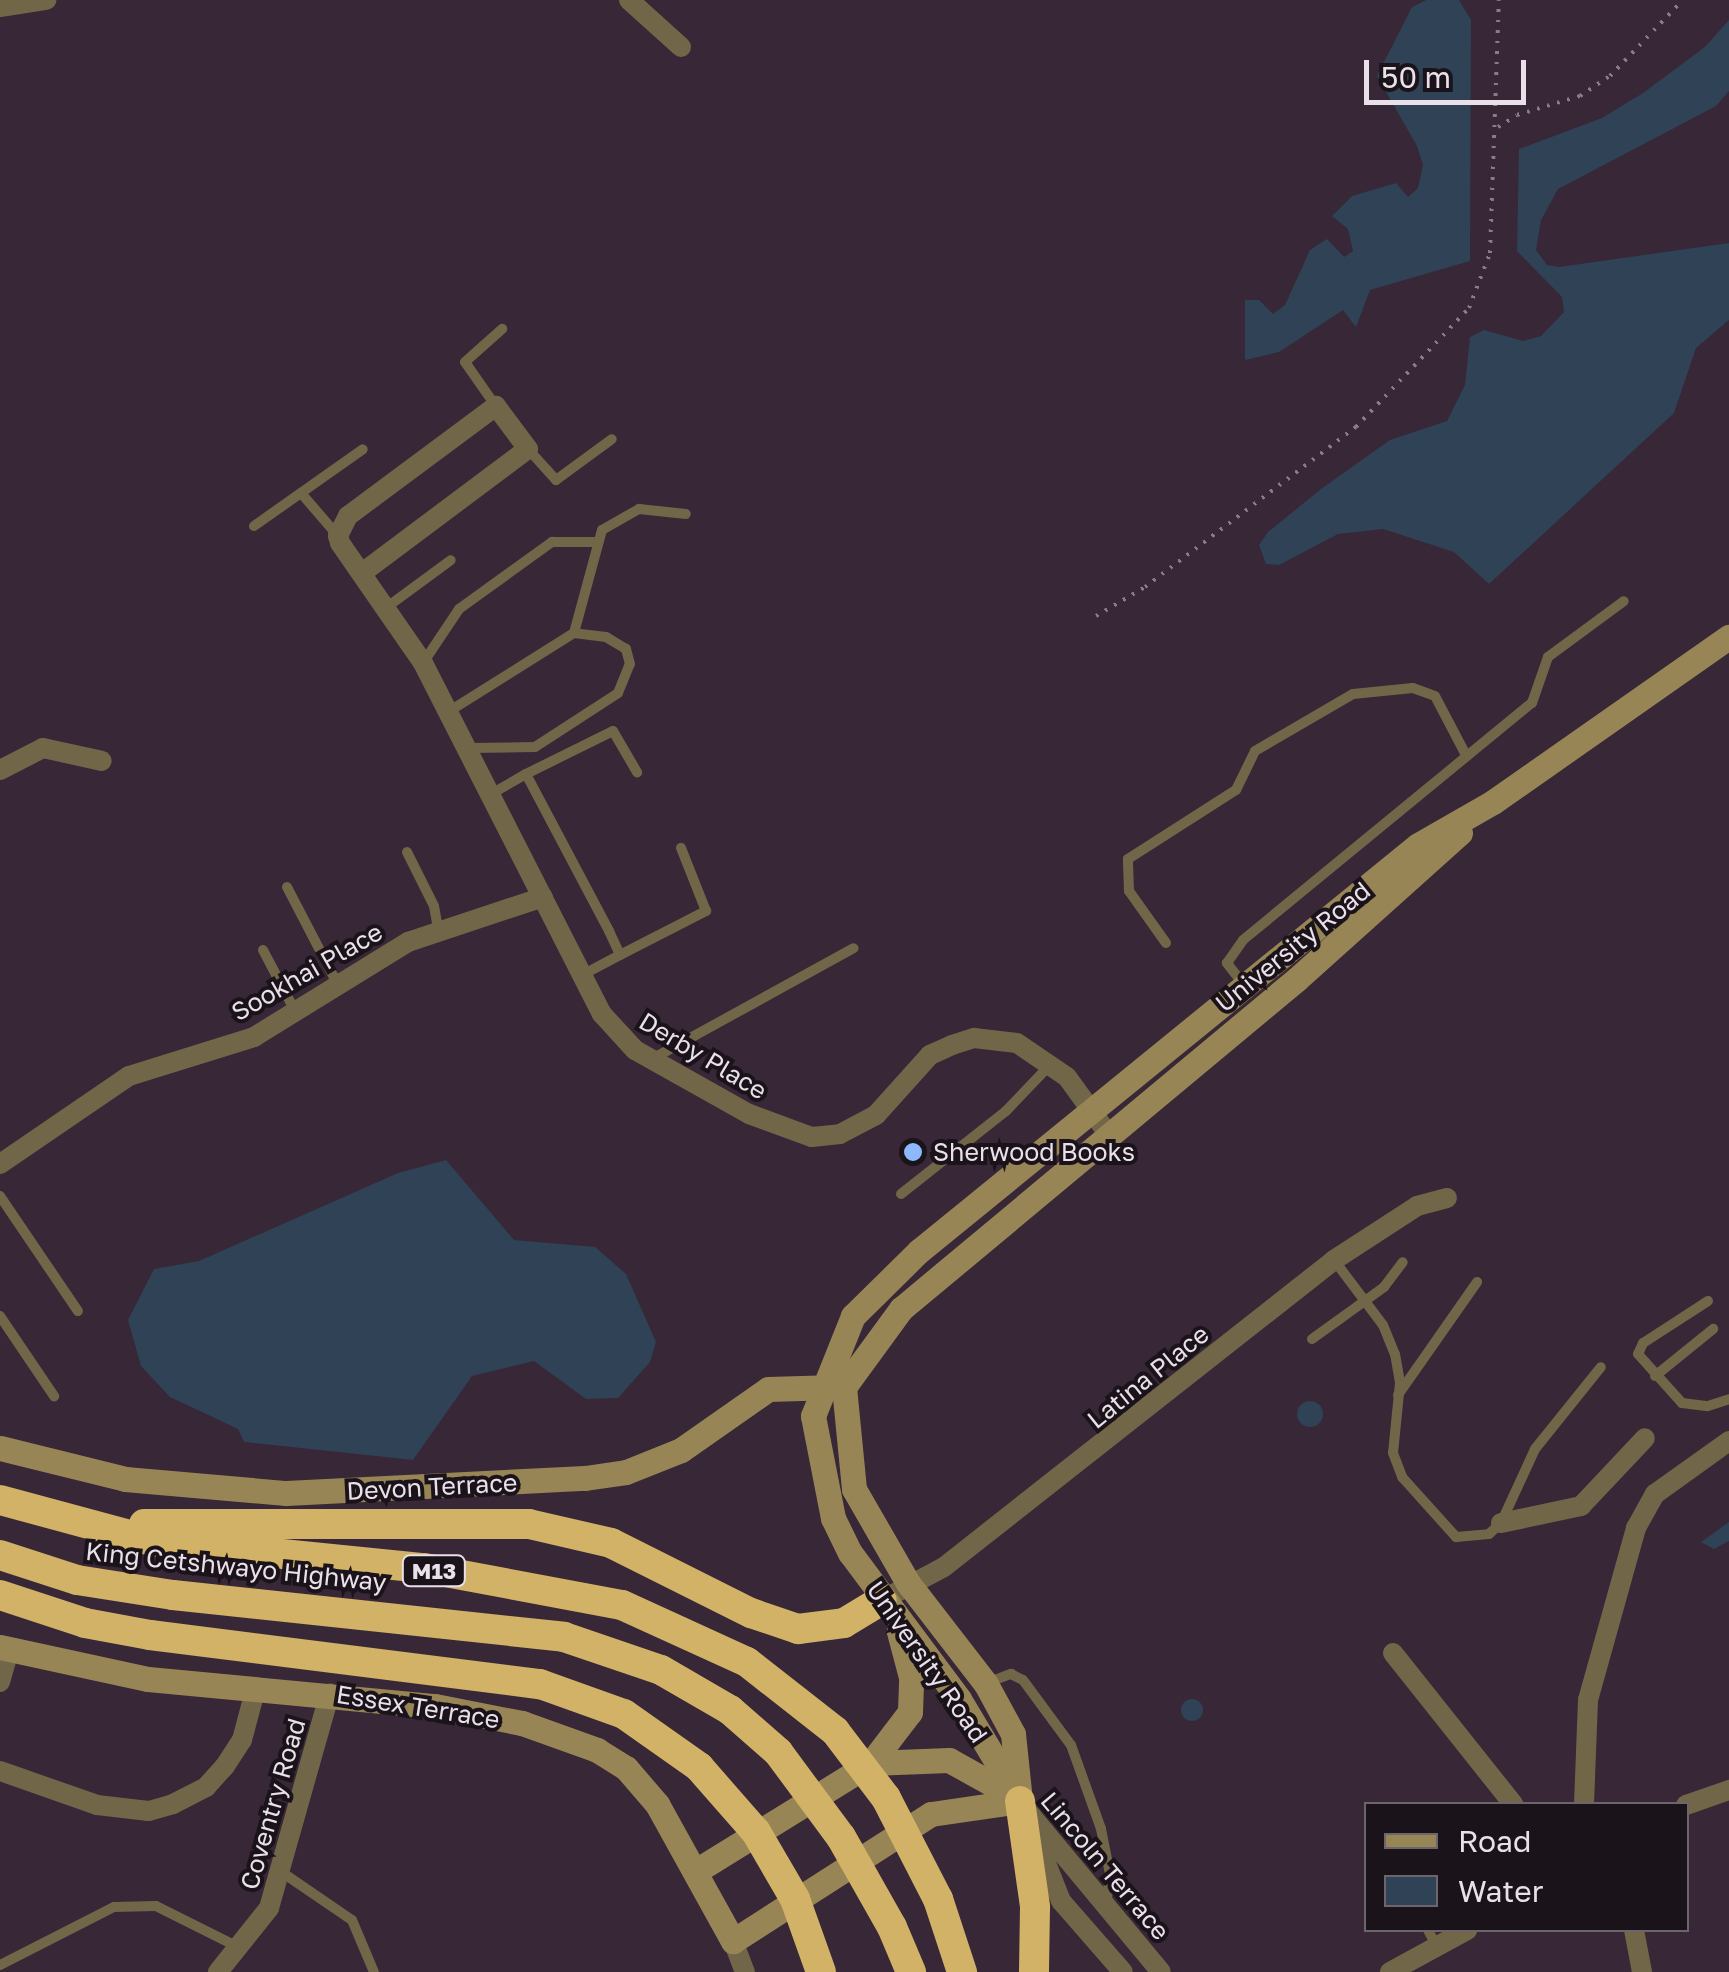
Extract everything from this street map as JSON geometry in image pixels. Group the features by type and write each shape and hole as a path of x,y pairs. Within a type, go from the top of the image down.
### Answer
{"highway":[{"name":"King Cetshwayo Highway","path":"0,1500 74,1525 152,1541 424,1568 622,1605 747,1662 835,1732 886,1798 938,1899 962,1972"},
{"path":"74,1525 528,1524 611,1543 751,1613 798,1629 844,1623 888,1609"},
{"name":"King Cetshwayo Highway","path":"0,1556 77,1580 173,1596 564,1638 661,1670 730,1710 778,1752 841,1838 892,1927 911,1972"},
{"path":"0,1595 85,1623 150,1636 450,1668 582,1696 665,1738 756,1832 796,1899 821,1972"},
{"path":"1020,1801 1036,1907 1034,1972"}],"street":[{"path":"0,8 46,0"},
{"path":"629,0 681,47"},
{"path":"338,536 348,516 496,406 528,450 362,573"},
{"name":"Derby Place","path":"338,536 422,663 613,1030 651,1060 775,1126 812,1137 856,1128 888,1106 930,1055 974,1038 1017,1043 1051,1064 1109,1135"},
{"name":"University Road","path":"1020,1801 959,1700 850,1553 829,1503 814,1448 853,1316 874,1290 1418,845 1493,802 1729,637"},
{"path":"0,770 42,748 102,762"},
{"name":"University Road","path":"832,1386 902,1309 1264,1007 1493,802"},
{"name":"Sookhai Place","path":"0,1164 129,1076 254,1037 438,929 543,897"},
{"path":"1244,986 1264,1007"},
{"name":"Latina Place","path":"888,1609 908,1583 944,1568 1334,1260 1417,1206 1446,1198"},
{"name":"University Road","path":"832,1386 854,1489 908,1583 986,1684 1012,1734 1020,1801"},
{"name":"Devon Terrace","path":"0,1448 125,1479 286,1493 585,1478 670,1456 768,1388 832,1386"},
{"path":"1501,1523 1581,1506 1645,1438"},
{"path":"1584,1802 1588,1700 1636,1528 1655,1494 1729,1442"},
{"path":"696,1871 870,1763 910,1712 911,1677 888,1609"},
{"path":"0,1682 4,1649"},
{"name":"Essex Terrace","path":"4,1649 80,1670 330,1693 522,1724 597,1750 636,1778 696,1871 732,1941"},
{"path":"1393,1653 1511,1802"},
{"path":"0,1771 97,1805 149,1811 172,1804 206,1787 225,1766 242,1740 256,1687"},
{"name":"Coventry Road","path":"218,1972 269,1908 283,1873 330,1693"},
{"path":"870,1763 949,1760 1020,1801"},
{"path":"1689,1804 1729,1790"},
{"path":"746,1972 732,1941 932,1814 1020,1801"},
{"name":"Lincoln Terrace","path":"1020,1801 1161,1972"},
{"name":"Lincoln Terrace","path":"1020,1801 1061,1901 1123,1972"},
{"path":"1390,1972 1432,1939 1458,1932"},
{"path":"1634,1932 1642,1972"}],"lane":[{"path":"496,406 465,362 502,329"},
{"path":"528,450 556,480 612,439"},
{"path":"254,526 364,449"},
{"path":"301,493 338,536"},
{"path":"448,712 574,633 584,614 595,542 610,524 639,509 686,514"},
{"path":"422,663 459,608 552,542 595,542"},
{"path":"388,607 451,560"},
{"path":"1244,986 1227,963 1243,940 1532,704 1548,656 1624,601"},
{"path":"466,748 534,747 618,694 630,664 626,649 606,637 574,633"},
{"path":"1166,943 1129,891 1128,859 1236,790 1254,752 1352,694 1414,688 1434,696 1466,755"},
{"path":"490,794 610,732 618,734 637,772"},
{"path":"526,774 620,955"},
{"path":"582,976 706,911 680,848"},
{"path":"407,852 434,906 438,929"},
{"path":"287,887 338,985"},
{"path":"651,1060 854,948"},
{"path":"263,950 296,1012"},
{"path":"901,1194 1006,1111 1051,1064"},
{"path":"0,1196 78,1312"},
{"path":"1334,1260 1366,1299 1395,1354 1398,1396 1393,1452 1402,1478 1440,1526 1470,1540 1501,1523 1535,1449 1601,1367"},
{"path":"1312,1339 1366,1299 1403,1262"},
{"path":"1398,1396 1477,1282"},
{"path":"1708,1301 1640,1346 1640,1359 1690,1406 1729,1399"},
{"path":"2,1323 54,1396"},
{"path":"1655,1376 1713,1329"},
{"path":"986,1684 1011,1674 1022,1680 1071,1745 1101,1830 1110,1874 1106,1908"},
{"path":"283,1873 352,1920 374,1972"},
{"path":"0,1964 114,1907 136,1906 188,1917 240,1949"}],"path":[{"path":"1096,616 1145,587 1356,427 1448,336 1484,280 1498,127 1499,0"},
{"path":"1498,127 1517,114 1580,96 1610,76 1683,0"}],"water":[{"path":"1426,0 1459,0 1471,20 1470,261 1370,290 1356,327 1343,310 1279,352 1245,360 1245,300 1259,300 1273,314 1285,305 1310,250 1327,239 1344,257 1353,251 1348,229 1332,216 1352,196 1396,183 1408,197 1418,188 1423,165 1417,146 1377,76 1412,7"},
{"path":"1729,20 1729,91 1716,106 1558,189 1541,220 1536,250 1547,265 1559,267 1729,243 1729,320 1696,348 1674,413 1489,584 1454,552 1383,529 1338,534 1279,565 1266,564 1259,545 1268,532 1321,489 1390,440 1447,421 1465,385 1470,337 1484,330 1523,341 1541,336 1564,312 1562,297 1517,251 1519,149 1602,118 1643,93 1705,47"},
{"path":"446,1160 514,1240 595,1247 626,1274 656,1342 650,1362 618,1398 586,1399 534,1361 472,1376 413,1460 244,1442 238,1429 170,1397 141,1366 128,1320 154,1269 199,1261 398,1173"},
{"path":"1310,1401 1319,1405 1323,1414 1319,1423 1310,1427 1301,1423 1297,1414 1301,1405"},
{"path":"1729,1522 1729,1541 1714,1549 1701,1542"},
{"path":"1188,1699 1196,1699 1203,1710 1196,1721 1188,1721 1181,1714 1181,1706"}],"place":[{"name":"Sherwood Books","path":"913,1152"}]}
